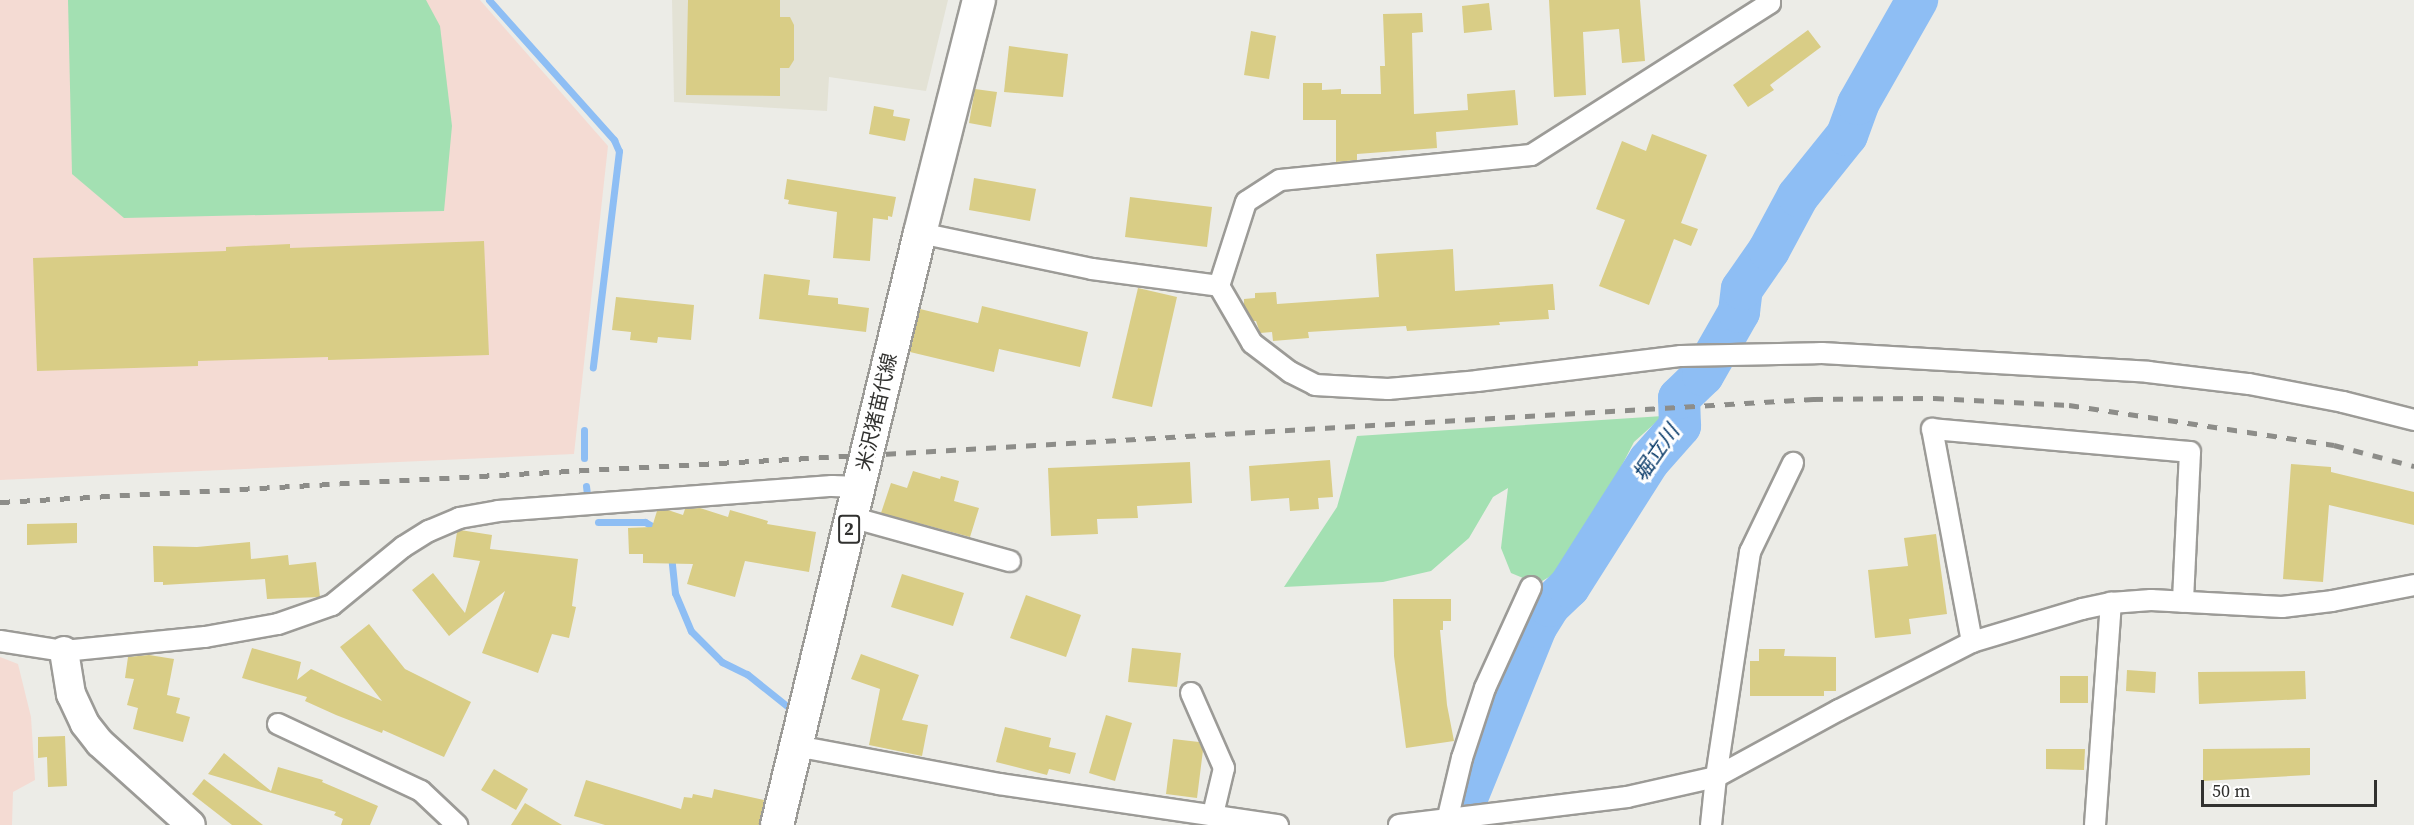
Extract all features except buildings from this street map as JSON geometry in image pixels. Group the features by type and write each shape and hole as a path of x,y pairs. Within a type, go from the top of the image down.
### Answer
{"main road":[{"name":"米沢猪苗代線","path":"777,825 920,233 979,0"}],"street":[{"path":"1770,0 1770,3 1531,155 1280,180 1246,202 1219,286 1252,343 1290,372 1315,384 1388,389 1478,381 1681,356 1737,353 1822,353 2148,372 2249,384 2343,402 2414,420"},
{"path":"920,233 1092,269 1219,286"},
{"path":"1972,642 1932,429 2190,452 2183,602"},
{"path":"1712,825 1716,777 1750,552 1793,463"},
{"path":"0,641 64,651 205,637 278,624 332,605 403,548 459,518 498,511 654,498 832,486 855,502 1010,561"},
{"path":"1399,825 1627,797 1716,777 1839,710 1972,642 2111,603 2151,600 2282,607 2332,601 2414,585"},
{"path":"1450,820 1462,758 1485,688 1531,587"},
{"path":"2095,825 2111,603"},
{"path":"64,651 71,694 85,724 100,743 191,825"},
{"path":"1191,693 1224,768 1213,814"},
{"path":"278,724 421,791 457,825"},
{"path":"796,746 999,784 1278,825"}],"shaded area":[{"path":"0,0 480,0 608,146 574,454 0,480"},
{"path":"672,0 948,0 926,91 829,77 827,111 674,102"},
{"path":"0,657 18,664 31,717 35,780 13,792 12,825 0,825"}],"green space":[{"path":"68,0 426,0 440,26 452,126 444,211 124,218 72,174"},
{"path":"1663,416 1634,442 1570,565 1537,584 1511,573 1501,548 1508,488 1493,497 1469,538 1431,571 1383,582 1284,587 1337,507 1357,436"}],"waterway":[{"path":"489,0 614,140 619,151 593,367"},
{"name":"堀立川","path":"1465,825 1467,798 1536,627 1549,606 1569,587 1649,461 1680,426 1679,398 1703,375 1739,312 1742,289 1769,250 1798,196 1847,135 1858,104 1917,0"},
{"path":"584,430 584,458"},
{"path":"586,486 587,494"},
{"path":"598,522 645,522 659,530"},
{"path":"671,555 675,593 691,631 722,662 747,674 787,706"}],"railway":[{"path":"0,502 866,455 1813,399 1934,398 2069,405 2334,445 2414,466"}]}
